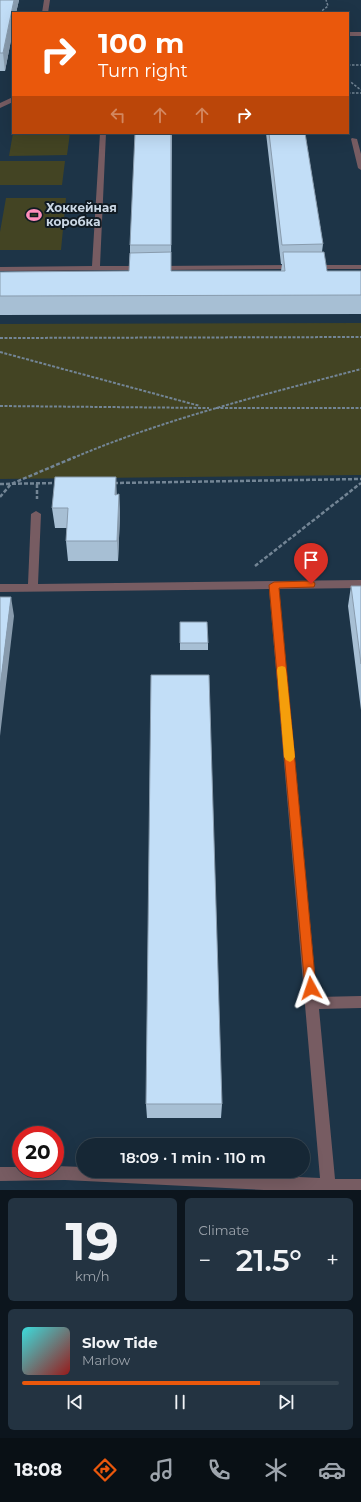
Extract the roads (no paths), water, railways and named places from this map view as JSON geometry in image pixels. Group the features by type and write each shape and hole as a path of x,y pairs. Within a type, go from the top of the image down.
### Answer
{"lane":[{"path":"45,12 47,0"},
{"path":"349,34 361,34"},
{"path":"0,106 12,100"},
{"path":"96,268 103,134"},
{"path":"354,139 361,168"},
{"path":"0,270 96,268 361,267"},
{"path":"33,587 36,514"},
{"path":"0,588 361,584"},
{"path":"274,585 328,1186"},
{"path":"312,1003 361,1002"},
{"path":"0,1174 65,1173 328,1186 361,1186"}],"place":[{"name":"Хоккейная коробка","path":"34,215"}]}
